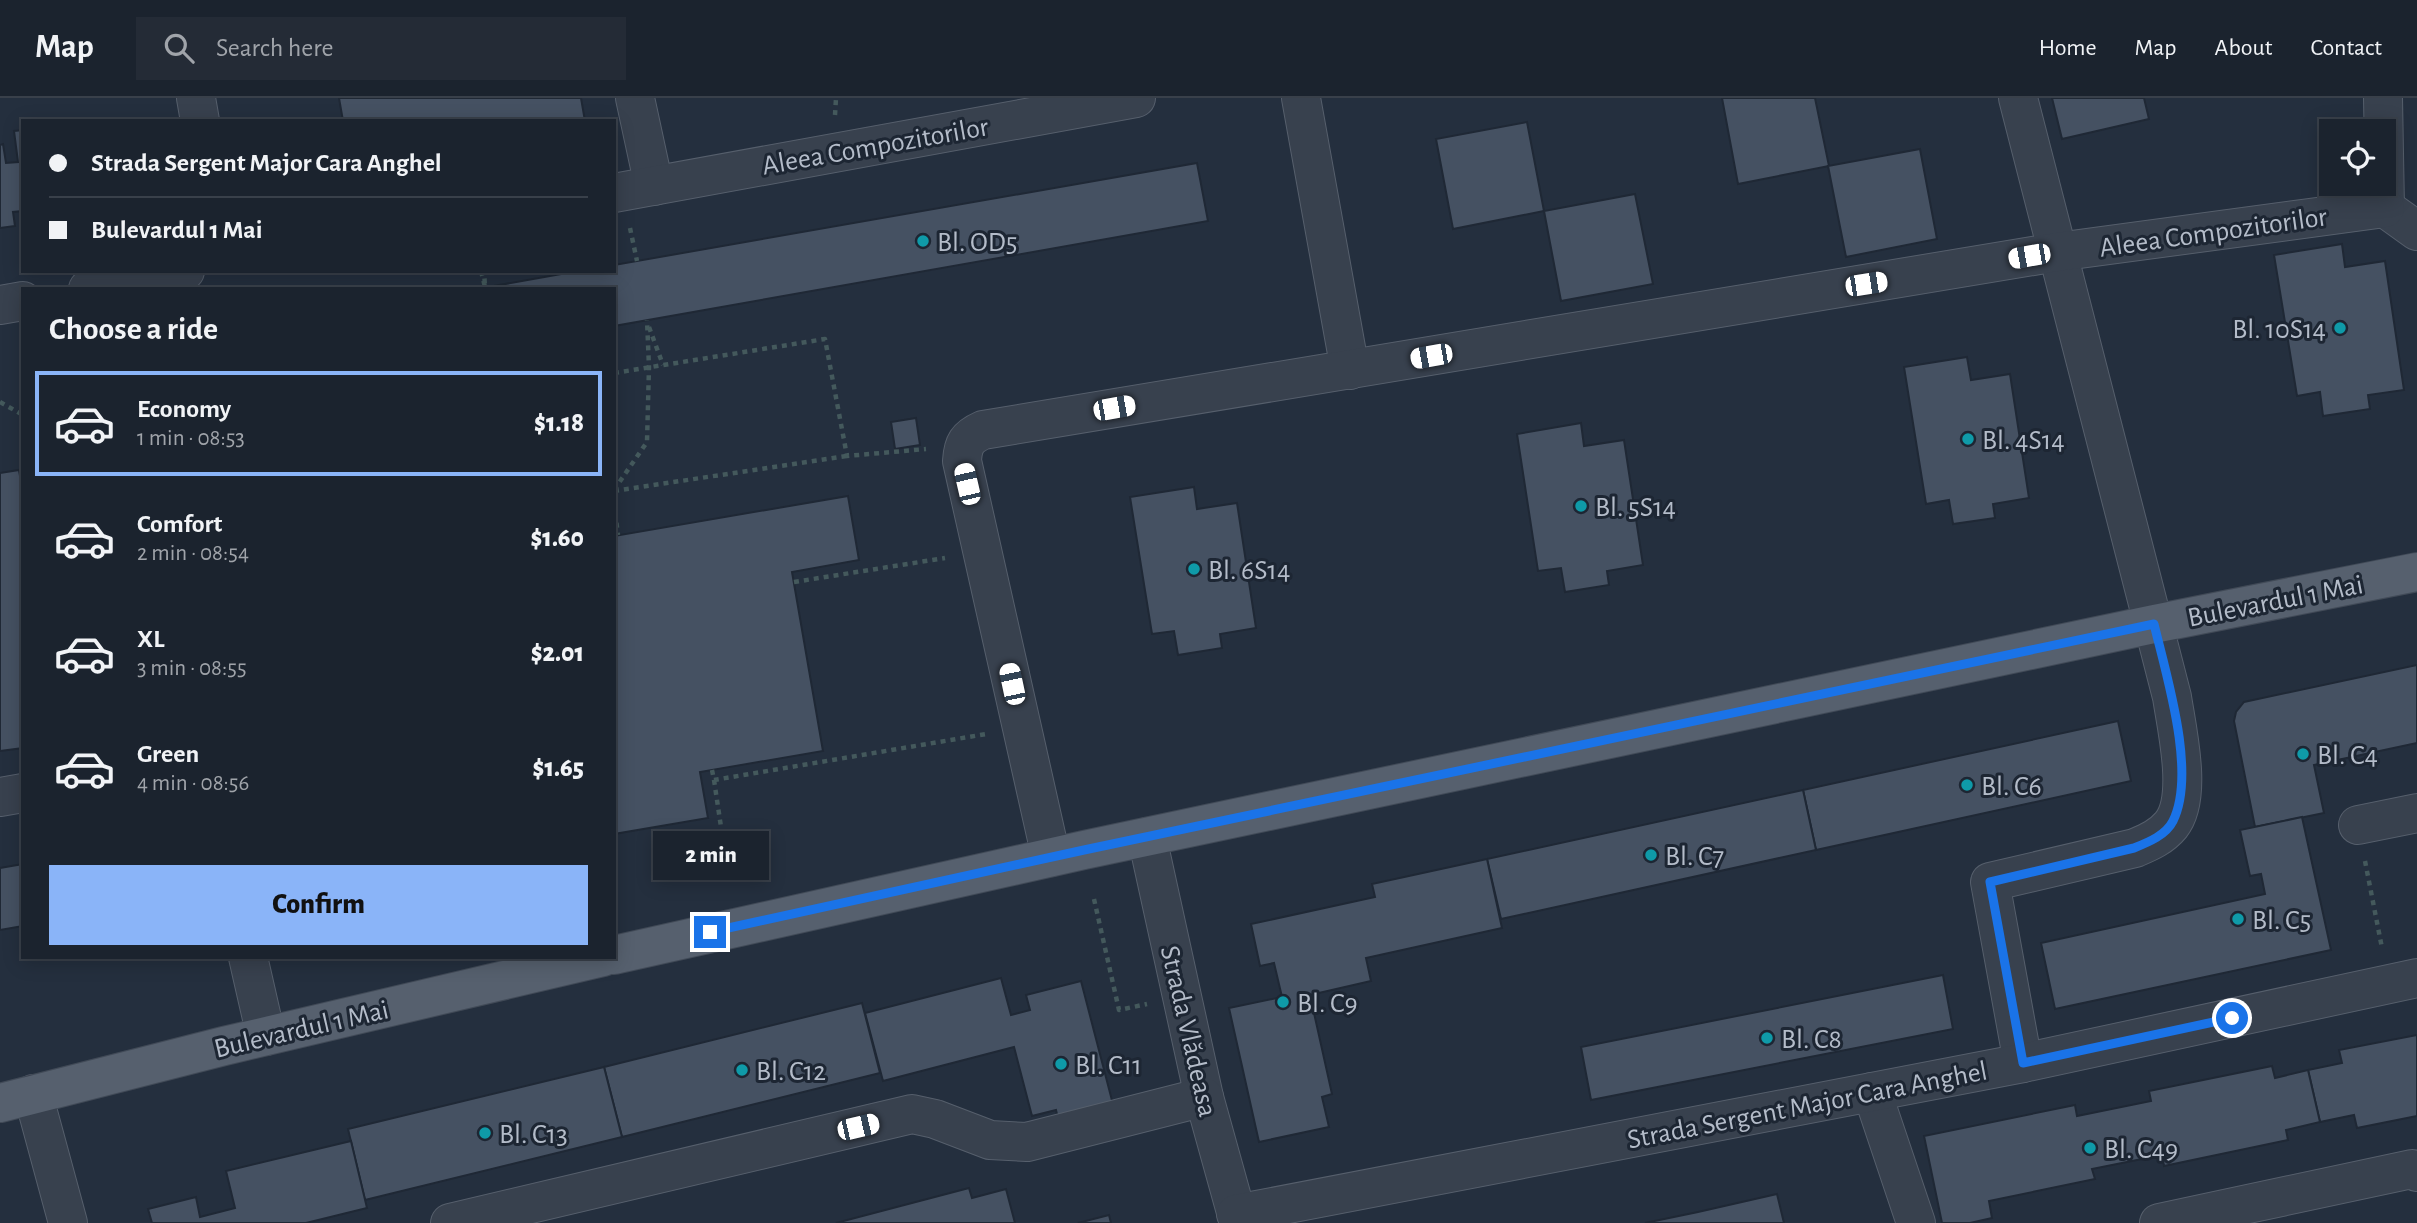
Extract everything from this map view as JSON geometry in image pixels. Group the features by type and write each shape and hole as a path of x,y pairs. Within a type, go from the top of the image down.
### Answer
{"main road":[{"name":"Bulevardul 1 Mai","path":"616,955 1051,857 2154,624 2417,572"},
{"name":"Bulevardul 1 Mai","path":"17,1099 595,959"}],"street":[{"path":"196,98 200,119"},
{"path":"635,98 653,186"},
{"name":"Aleea Compozitorilor","path":"616,193 1136,98"},
{"path":"1301,98 1350,370"},
{"path":"2018,98 2154,624 2172,697 2181,757 2181,799 2173,823 2156,839 2134,848 1990,882 2023,1063"},
{"path":"2383,98 2385,208 2417,230"},
{"name":"Aleea Compozitorilor","path":"963,446 972,435 983,430 2057,252 2385,208"},
{"path":"99,287 174,273"},
{"path":"0,305 21,301"},
{"path":"963,446 962,461 1051,857"},
{"path":"0,797 21,793"},
{"path":"2358,825 2417,813"},
{"name":"Strada Vlădeasa","path":"1147,837 1204,1097 1237,1218"},
{"path":"248,959 266,1037"},
{"name":"Strada Sergent Major Cara Anghel","path":"1237,1218 2023,1063 2403,981"},
{"path":"1872,1092 1916,1223"},
{"path":"450,1223 912,1114 935,1119 990,1140 1027,1142 1204,1097"},
{"path":"17,1099 68,1223"},
{"path":"2159,1223 2412,1170 2417,1172"}],"path":[{"path":"616,488 647,442 647,320 663,365"},
{"path":"616,373 825,339 847,456"},
{"path":"0,402 21,414"},
{"path":"616,491 847,456 963,446"},
{"path":"616,519 618,535"},
{"path":"794,582 983,552"},
{"path":"714,780 1022,728"},
{"path":"752,764 754,774"},
{"path":"712,770 724,847"},
{"path":"2358,825 2403,981"},
{"path":"1094,899 1119,1010 1182,997"}],"building":[{"path":"339,98 581,98 585,119 343,119"},
{"path":"1722,98 1815,98 1829,166 1738,184"},
{"path":"2052,98 2144,98 2149,119 2062,139"},
{"path":"1527,122 1544,211 1453,229 1436,139"},
{"path":"21,130 21,211 13,212 15,226 0,228 0,145 3,144 6,163 18,162 14,131"},
{"path":"1920,149 1937,239 1846,257 1828,166"},
{"name":"Bl. OD5","path":"1197,163 1208,221 616,326 616,287 488,287 567,273 616,273 616,265"},
{"path":"1635,194 1653,284 1561,301 1544,211"},
{"name":"Bl. 10S14","path":"2342,244 2345,267 2385,261 2404,390 2368,395 2370,409 2323,416 2320,392 2297,396 2274,255"},
{"name":"Bl. 4S14","path":"1967,357 1971,380 2010,374 2029,498 1993,504 1995,518 1953,524 1949,500 1926,504 1904,367"},
{"path":"916,418 920,445 895,449 891,422"},
{"name":"Bl. 5S14","path":"1581,423 1584,446 1624,440 1643,565 1607,571 1609,585 1565,592 1561,568 1538,571 1517,434"},
{"path":"19,470 21,482 21,748 0,751 0,473"},
{"name":"Bl. 6S14","path":"1194,487 1197,509 1237,503 1256,628 1220,634 1222,648 1178,655 1174,631 1152,634 1130,497"},
{"path":"848,496 859,560 792,572 823,751 700,772 708,818 616,834 616,536"},
{"name":"Bl. C4","path":"2417,665 2417,743 2314,765 2324,813 2255,827 2234,721 2236,712 2244,702"},
{"name":"Bl. C6","path":"2118,721 2131,781 1816,850 1803,790"},
{"name":"Bl. C7","path":"1803,790 1816,850 1501,919 1487,859"},
{"name":"Bl. C5","path":"2302,817 2331,950 2055,1009 2041,943 2265,894 2261,874 2250,876 2240,830"},
{"name":"Bl. C9","path":"1487,859 1502,928 1366,958 1371,981 1310,995 1332,1094 1322,1097 1329,1127 1259,1142 1229,1008 1282,997 1274,963 1260,966 1251,924 1375,897 1372,884"},
{"path":"21,864 21,926 0,930 0,868"},
{"name":"Bl. C8","path":"1943,975 1953,1029 1591,1100 1581,1047"},
{"name":"Bl. C11","path":"1001,978 1011,1015 1030,1010 1026,995 1081,981 1115,1112 1060,1127 1056,1110 1032,1116 1014,1047 883,1081 865,1013"},
{"name":"Bl. C12","path":"862,1003 880,1073 622,1137 604,1067"},
{"path":"2417,1035 2417,1116 2357,1128 2354,1115 2320,1122 2308,1070 2342,1063 2339,1050"},
{"name":"Bl. C49","path":"2272,1066 2275,1078 2308,1070 2320,1122 2286,1130 2288,1140 2164,1166 2162,1155 2092,1169 2095,1179 1989,1201 1992,1218 1970,1223 1942,1223 1924,1136 2075,1105 2077,1116 2151,1101 2149,1091"},
{"name":"Bl. C13","path":"604,1067 622,1137 365,1200 348,1129"},
{"path":"351,1141 367,1208 306,1223 152,1223 148,1209 196,1197 200,1217 235,1208 226,1171"},
{"path":"969,1188 972,1198 1006,1189 1015,1223 836,1223"},
{"path":"1777,1194 1784,1223 1645,1223 1698,1212"},
{"path":"1109,1215 1111,1223 1078,1223"}],"place":[{"name":"Bl. OD5","path":"923,241"},
{"name":"Bl. 10S14","path":"2340,328"},
{"name":"Bl. 4S14","path":"1968,439"},
{"name":"Bl. 5S14","path":"1581,506"},
{"name":"Bl. 6S14","path":"1194,569"},
{"name":"Bl. C4","path":"2303,754"},
{"name":"Bl. C6","path":"1967,785"},
{"name":"Bl. C7","path":"1651,855"},
{"name":"Bl. C5","path":"2238,919"},
{"name":"Bl. C9","path":"1283,1002"},
{"name":"Bl. C8","path":"1767,1038"},
{"name":"Bl. C11","path":"1061,1064"},
{"name":"Bl. C12","path":"742,1070"},
{"name":"Bl. C13","path":"485,1133"},
{"name":"Bl. C49","path":"2090,1148"}],"route":[{"path":"710,932 1084,850 2154,624 2172,697 2181,757 2181,799 2173,823 2156,839 2134,848 1990,882 2023,1063 2232,1018"}]}
